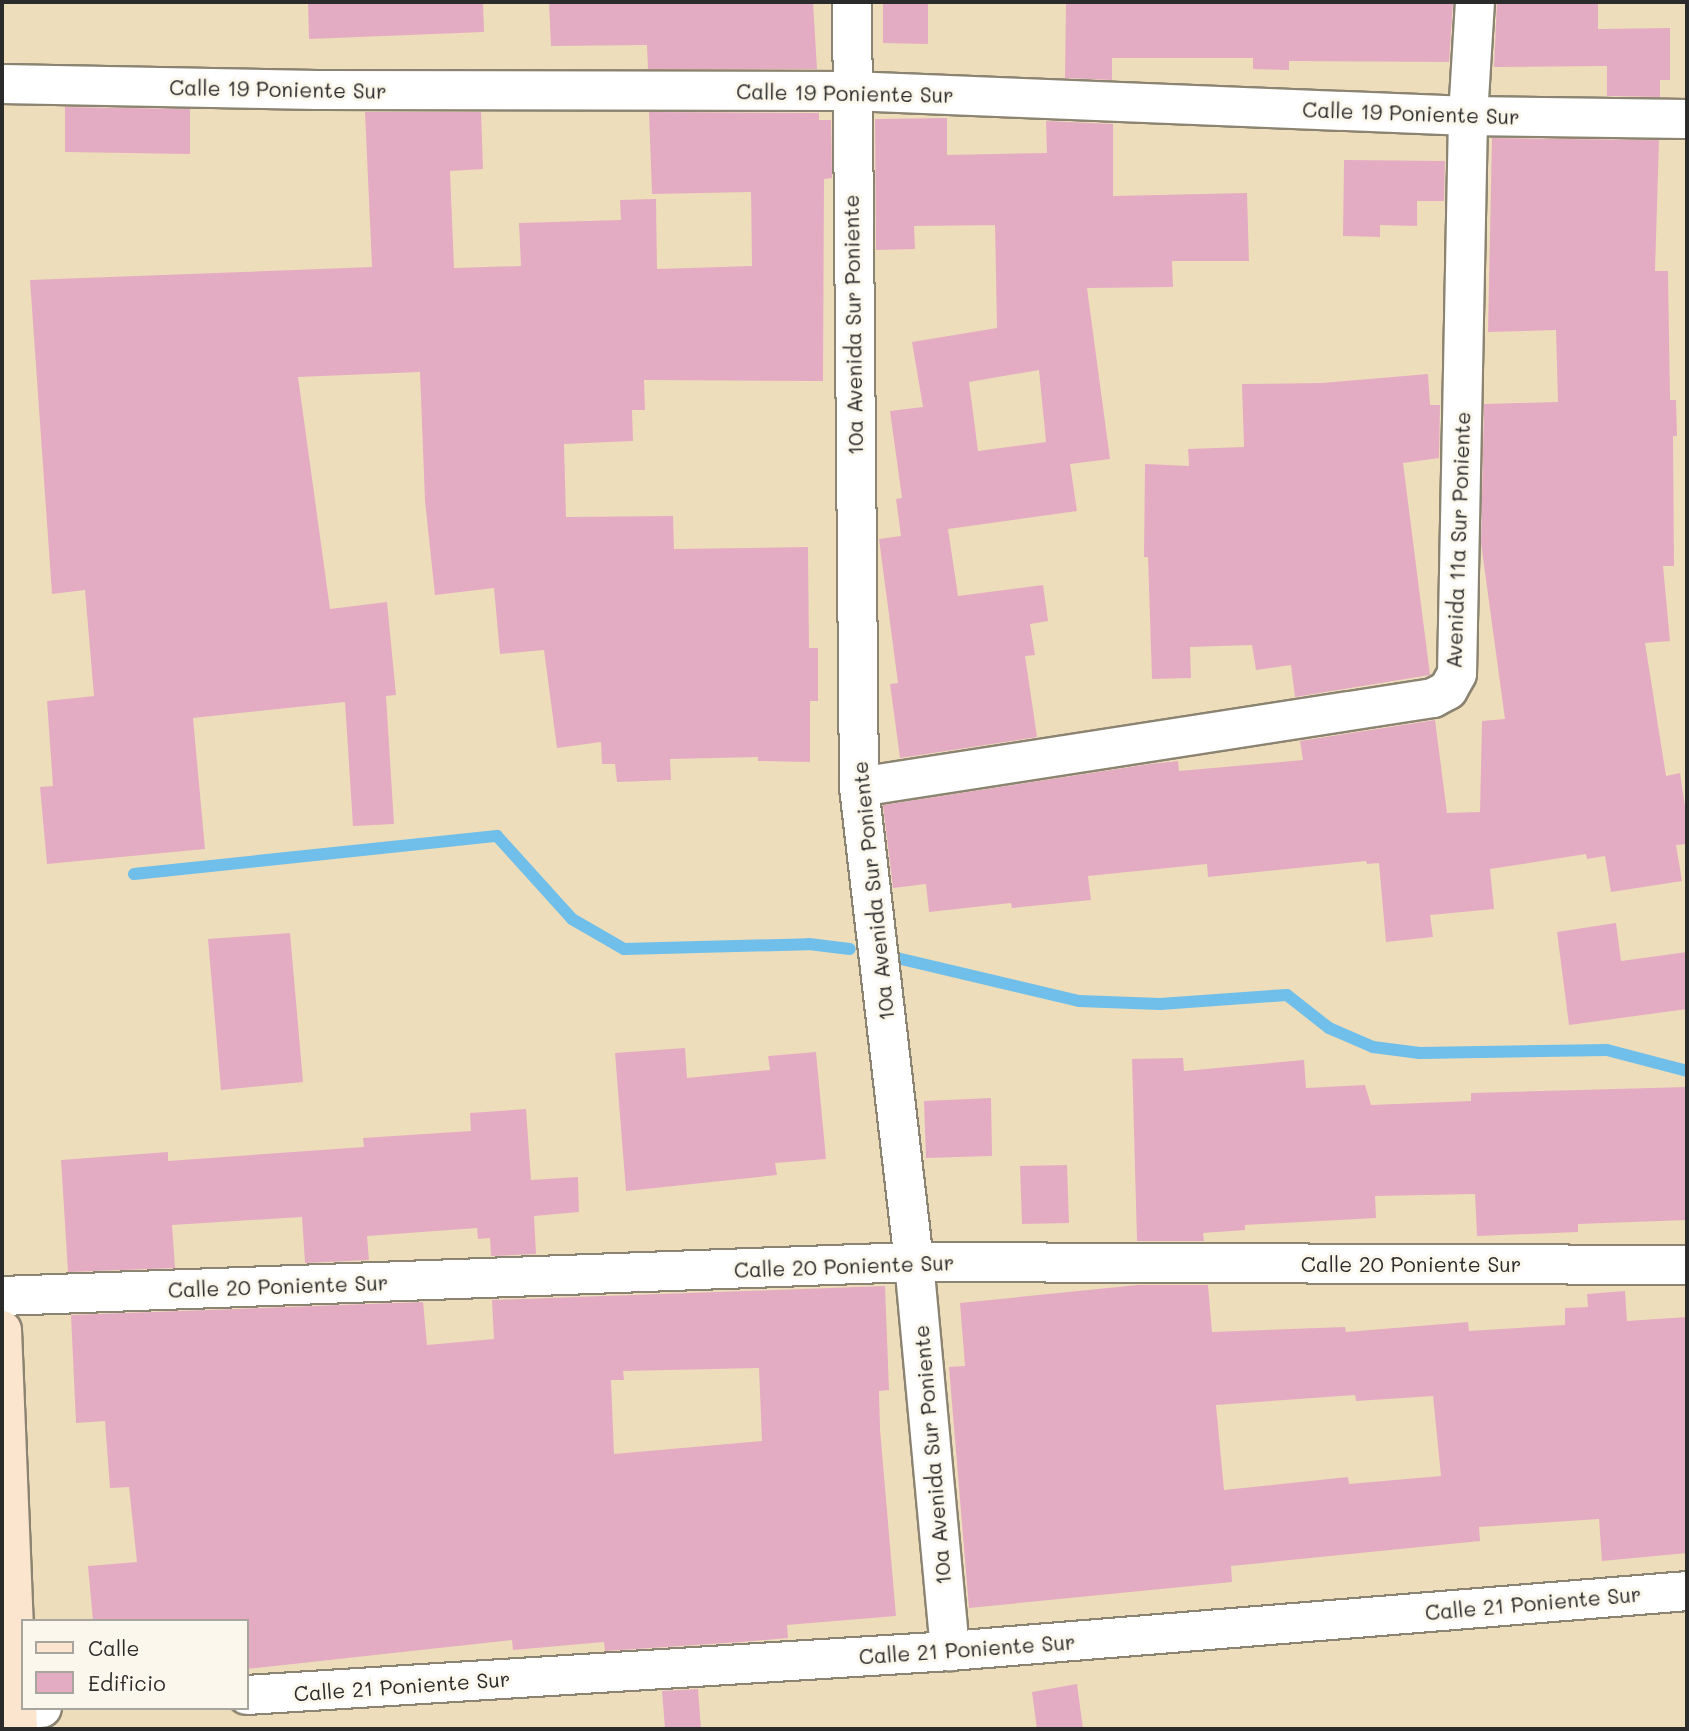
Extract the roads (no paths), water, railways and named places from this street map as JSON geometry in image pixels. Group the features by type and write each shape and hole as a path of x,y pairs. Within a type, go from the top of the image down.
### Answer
{"main road":[{"path":"2,1330 21,1636"}],"street":[{"name":"10a Avenida Sur Poniente","path":"852,2 850,91 859,787 914,1262 950,1651"},
{"name":"Avenida 11a Sur Poniente","path":"859,787 1419,700 1448,690 1457,674 1468,116 1475,2"},
{"name":"Calle 19 Poniente Sur","path":"2,85 317,90 850,91 1468,116 1687,119"},
{"name":"Calle 20 Poniente Sur","path":"2,1296 914,1262 1687,1265"},
{"name":"Calle 21 Poniente Sur","path":"248,1695 950,1651 1687,1591"}],"waterway":[{"path":"134,874 497,836 572,919 624,949 809,944 850,949"},
{"path":"897,958 1079,1001 1160,1004 1287,995 1329,1028 1373,1047 1420,1053 1607,1050 1687,1071"}]}
